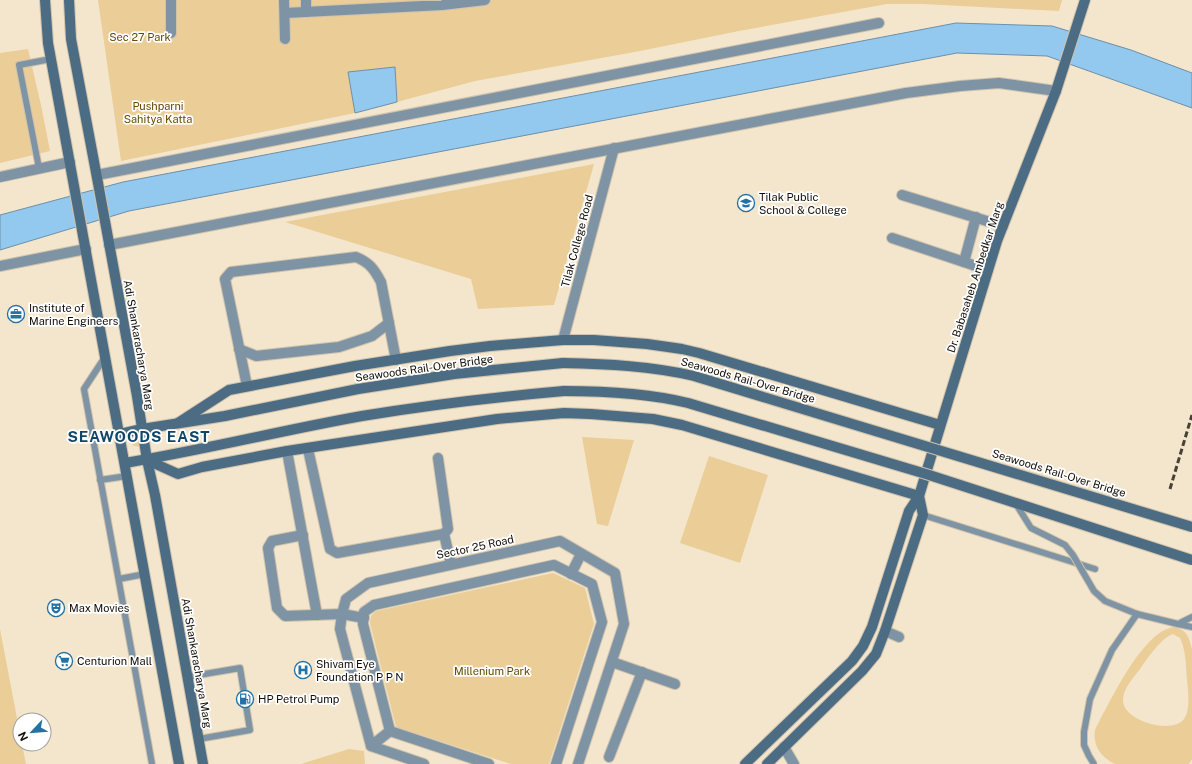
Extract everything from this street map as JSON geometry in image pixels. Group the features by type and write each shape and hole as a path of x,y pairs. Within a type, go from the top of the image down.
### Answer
{"main road":[{"path":"45,0 50,59 106,356 180,764"},
{"name":"Adi Shankaracharya Marg","path":"69,0 71,39 98,179 147,460 155,495 203,764"},
{"name":"Dr. Babasaheb Ambedkar Marg","path":"745,764 852,661 863,646 872,627 909,511 919,496 988,270 1003,226 1057,88 1085,0"},
{"path":"178,423 229,390 247,386 396,360 477,348 563,340 594,340 630,342 688,350 940,425"},
{"name":"Seawoods Rail-Over Bridge","path":"120,434 142,429 225,416 358,389 446,375 563,363 644,367 694,376 1192,527"},
{"path":"125,464 362,416 487,398 564,391 592,391 641,395 672,399 688,403 918,472 1192,560"},
{"path":"147,460 178,474 202,467 287,451 496,419 564,413 653,419 682,425 919,496"},
{"name":"Dr. Babasaheb Ambedkar Marg","path":"774,762 784,747 862,671 876,654 885,631 922,515 919,496"}],"street":[{"path":"171,0 171,33"},
{"path":"284,0 285,39"},
{"path":"306,0 306,12"},
{"path":"285,12 442,5 485,0"},
{"path":"98,179 879,23"},
{"path":"109,245 914,92 999,83 1057,88"},
{"name":"Tilak College Road","path":"563,340 614,148"},
{"path":"0,177 70,162"},
{"path":"902,195 1003,226"},
{"path":"964,262 976,217"},
{"path":"892,238 988,270"},
{"path":"0,266 86,249"},
{"path":"247,386 225,279 231,272 356,257 367,262 375,271 381,282 396,360"},
{"path":"239,349 256,356 339,347 372,336 389,324"},
{"path":"308,448 330,548 337,553 444,534 448,529 438,458"},
{"path":"287,451 316,615"},
{"path":"444,534 450,564"},
{"path":"303,536 272,541 268,548 277,608 285,616 342,614 364,618"},
{"name":"Sector 25 Road","path":"371,746 340,629 346,599 368,583 560,541 615,573 624,624 578,764"},
{"path":"571,574 581,554"},
{"path":"390,732 363,624 364,612 374,605 554,565 592,584 602,622 556,764"},
{"path":"885,631 899,637"},
{"path":"612,662 675,684"},
{"path":"609,757 642,672"},
{"path":"371,746 390,732"},
{"path":"390,732 489,764"},
{"path":"371,746 424,764"},
{"path":"784,747 794,764"}],"lane":[{"path":"40,168 19,65 50,59"},
{"path":"106,356 84,389 152,764"},
{"path":"100,480 127,476"},
{"path":"1016,504 1031,528 1065,545 1073,555 1094,591 1105,601 1136,614 1192,627"},
{"path":"922,515 1095,569"},
{"path":"119,579 145,574"},
{"path":"1094,764 1084,745 1084,732 1090,699 1112,650 1136,614"},
{"path":"1178,624 1192,617"},
{"path":"187,677 240,668 250,730 198,739"}],"green space":[{"path":"98,0 1062,0 1059,11 923,4 887,4 475,81 397,102 395,67 348,72 355,113 121,161"},
{"path":"28,49 50,151 0,163 0,53"},
{"path":"594,164 554,305 478,309 471,279 285,222"},
{"path":"149,432 148,442 140,447 132,445 129,441 128,435"},
{"path":"582,437 634,440 608,526 597,524"},
{"path":"709,456 768,475 740,563 680,543"},
{"name":"Millenium Park","path":"553,573 585,588 594,624 549,764 511,764 396,727 370,623 371,616 376,611"},
{"path":"1174,627 1182,630 1187,635 1192,649 1192,759 1189,764 1115,764 1105,758 1097,748 1095,730 1128,670 1150,641 1162,631","holes":["1173,634 1180,638 1185,653 1188,710 1184,719 1178,724 1170,726 1149,724 1140,720 1125,708 1123,701 1124,693 1131,680 1164,639"]},
{"path":"0,629 16,712 12,712 12,752 24,752 26,764 0,764"},
{"path":"349,749 364,751 365,764 301,764"}],"water":[{"path":"956,23 1052,26 1131,50 1192,73 1192,108 1047,56 957,53 129,211 0,250 0,215 123,182"},
{"path":"395,67 397,102 355,113 348,72"}],"railway":[{"path":"1170,489 1192,415"}],"place":[{"name":"Tilak Public School & College","path":"746,203"},
{"name":"Institute of Marine Engineers","path":"16,314"},
{"name":"Max Movies","path":"56,608"},
{"name":"Centurion Mall","path":"64,661"},
{"name":"Shivam Eye Foundation P P N","path":"303,670"},
{"name":"HP Petrol Pump","path":"245,699"}],"district":[{"name":"SEAWOODS EAST","path":"139,436"}],"park label":[{"name":"Sec 27 Park","path":"140,37"},
{"name":"Pushparni Sahitya Katta","path":"158,112"}]}
